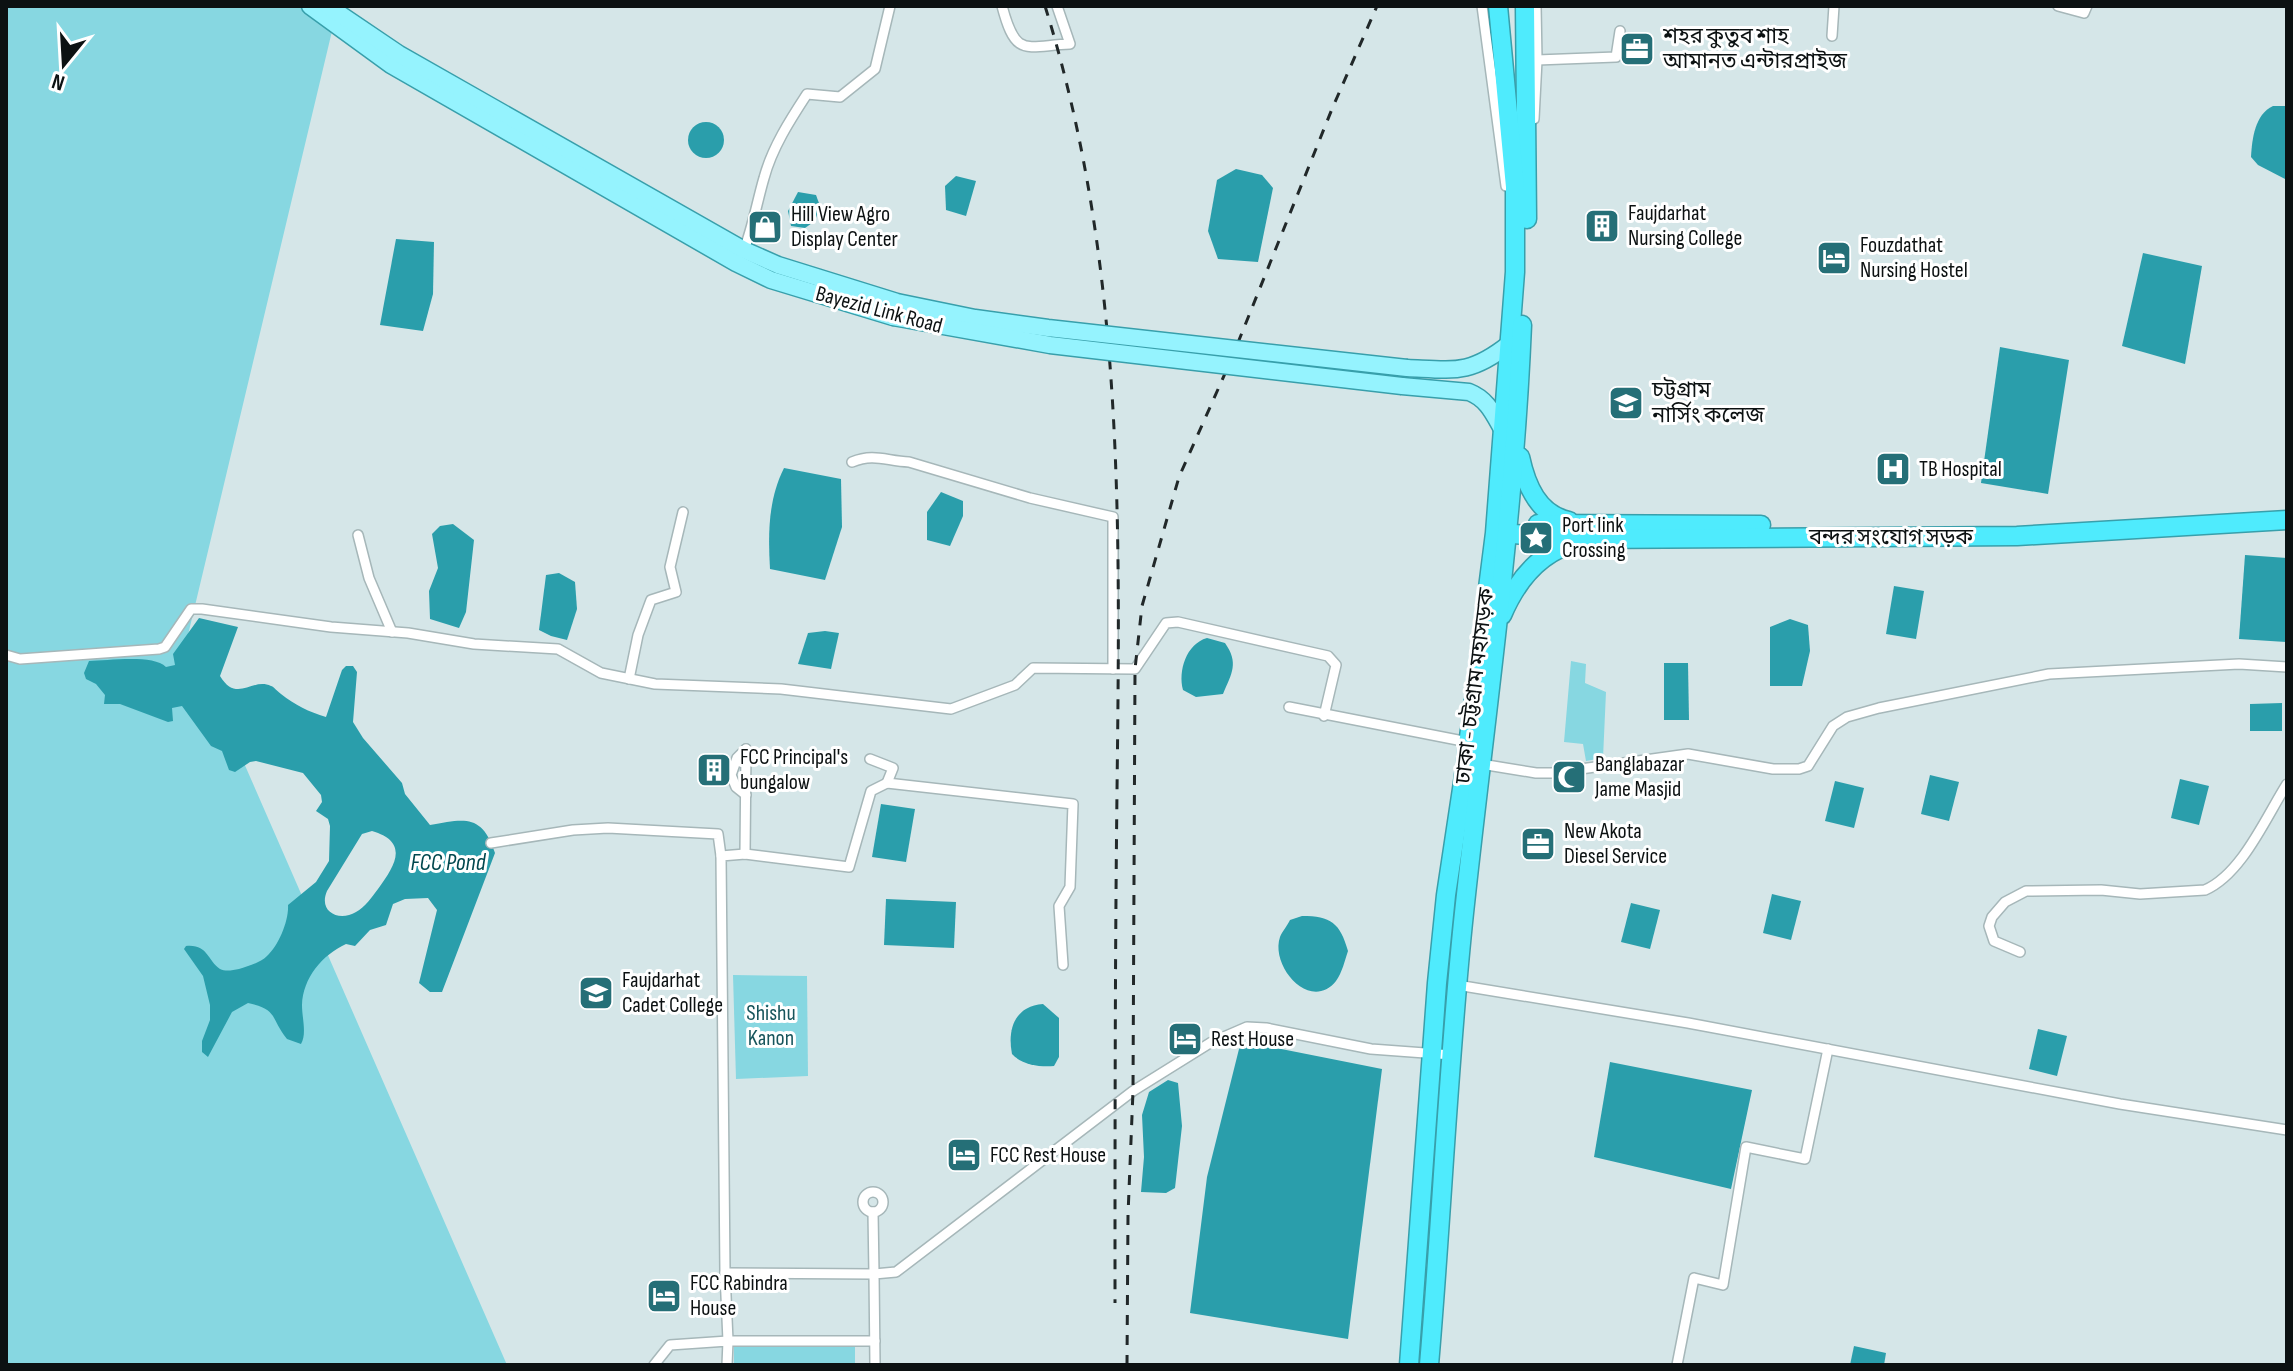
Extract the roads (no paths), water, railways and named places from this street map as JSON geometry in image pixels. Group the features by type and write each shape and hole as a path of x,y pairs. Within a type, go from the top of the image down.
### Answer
{"highway":[{"name":"ঢাকা - চট্টগ্রাম মহাসড়ক","path":"1429,1365 1457,985 1495,633 1527,229 1498,6"},
{"name":"ঢাকা - চট্টগ্রাম মহাসড়ক","path":"1509,434 1509,344 1522,188 1525,6"},
{"path":"1509,434 1535,498 1549,514 1588,532"},
{"name":"বন্দর সংযোগ সড়ক","path":"1588,532 2017,526 2287,510"},
{"name":"বন্দর সংযোগ সড়ক","path":"1502,528 1588,532 2017,536 2287,520"},
{"name":"ঢাকা - চট্টগ্রাম মহাসড়ক","path":"1409,1365 1446,895 1502,528"},
{"path":"1495,633 1508,603 1535,564 1560,546 1588,532"}],"main road":[{"name":"Bayezid Link Road","path":"310,6 391,65 736,263 771,280 1050,345 1469,392 1486,401 1509,434"},
{"name":"Bayezid Link Road","path":"330,7 399,54 744,250 895,309 1407,368 1455,370 1488,361 1509,344"}],"street":[{"path":"744,250 755,220 764,176 788,122 807,94 840,97 875,69 890,6"},
{"path":"1002,6 1014,39 1025,47 1038,49 1070,44 1057,6"},
{"path":"1482,6 1506,186 1522,188"},
{"path":"1527,229 1532,194 1536,6"},
{"path":"1832,36 1834,6"},
{"path":"2058,6 2084,13 2087,6"},
{"path":"1537,60 1616,57 1620,31"},
{"path":"852,462 869,455 909,462 1030,498 1113,517 1113,669"},
{"path":"629,679 638,635 651,600 676,592 670,567 683,512"},
{"path":"358,535 369,578 392,632"},
{"path":"6,655 20,659 165,647 191,609 474,644 558,649 601,673 655,684 781,689 951,709 1015,685 1033,668 1135,669 1166,623 1178,622 1328,656 1336,665 1324,716"},
{"path":"1481,764 1552,773 1688,754 1773,769 1799,769 1808,766 1833,726 1847,717 1879,708 2049,674 2239,664 2287,667"},
{"path":"1289,707 1468,742"},
{"path":"870,759 894,764 887,783"},
{"path":"721,856 745,854 849,867 871,791 887,783 1073,804 1070,887 1059,906 1063,965"},
{"path":"2020,952 1994,941 1989,926 1992,917 2005,902 2026,891 2101,890 2140,894 2205,890 2214,886 2240,860 2287,784"},
{"path":"745,854 746,795"},
{"path":"491,843 573,830 624,829 718,834 721,856 727,1365"},
{"path":"1457,985 1688,1023 2120,1104 2287,1130"},
{"path":"725,1273 896,1272 1133,1091 1210,1043 1247,1027 1371,1049 1452,1055"},
{"path":"1677,1365 1694,1278 1723,1285 1746,1147 1805,1159 1828,1049"},
{"path":"873,1212 875,1365"},
{"path":"654,1365 670,1345 728,1341 875,1341"}],"water":[{"path":"2273,106 2287,106 2287,180 2258,165 2251,157 2258,121"},
{"path":"706,122 719,127 724,140 719,153 706,158 693,153 688,140 693,127"},
{"path":"1236,169 1262,175 1273,188 1258,262 1218,259 1208,231 1217,180"},
{"path":"956,176 976,181 966,216 946,210 945,186"},
{"path":"798,192 816,195 820,206 815,221 805,228 791,226 788,211"},
{"path":"396,239 434,242 433,294 423,331 380,325"},
{"path":"2143,253 2202,266 2185,364 2122,346"},
{"path":"2000,347 2069,360 2048,494 1981,483"},
{"path":"784,468 841,479 842,527 825,580 770,569 770,517"},
{"path":"941,492 963,501 963,516 950,546 927,540 927,512"},
{"path":"453,524 474,540 466,612 459,628 430,619 429,591 438,568 432,534 440,526"},
{"path":"2245,555 2287,558 2286,642 2239,639"},
{"path":"559,573 575,582 577,609 567,640 539,630 546,575"},
{"path":"1894,586 1924,591 1916,639 1886,634"},
{"name":"FCC Pond","path":"199,618 238,627 220,676 226,684 239,689 264,684 272,686 297,705 326,717 342,670 353,666 357,672 353,722 402,783 405,794 430,825 462,821 478,825 490,840 495,853 442,992 430,992 419,983 437,910 428,898 405,899 393,904 386,925 370,930 355,946 346,944 337,949 315,968 303,995 304,1031 301,1044 287,1039 269,1012 248,1003 232,1012 208,1057 202,1052 202,1041 210,1020 210,1005 203,976 184,949 186,946 199,947 220,969 225,970 239,969 264,958 282,932 288,905 316,882 329,861 330,826 328,819 316,811 322,802 321,795 303,773 256,761 235,772 229,770 222,751 211,746 182,706 172,708 173,721 168,722 120,704 104,704 105,695 96,684 86,679 84,673 89,661 141,659 166,667 175,665 173,654","holes":["372,831 391,841 396,856 384,880 368,902 356,912 343,916 332,913 325,905 327,891 362,834"]},
{"path":"1790,619 1808,625 1810,651 1802,686 1770,686 1770,627"},
{"path":"808,633 839,633 831,669 798,664"},
{"path":"1207,638 1225,643 1232,656 1233,668 1223,694 1196,697 1183,690 1183,667 1189,652"},
{"path":"1664,663 1688,663 1689,720 1664,720"},
{"path":"2282,703 2282,731 2250,731 2250,704"},
{"path":"1930,775 1959,782 1949,821 1921,814"},
{"path":"2180,779 2209,786 2199,825 2171,818"},
{"path":"1835,781 1864,788 1854,828 1825,821"},
{"path":"881,804 915,809 906,862 872,857"},
{"path":"1772,894 1801,901 1791,940 1763,933"},
{"path":"886,899 956,902 954,948 884,945"},
{"path":"1631,903 1660,910 1650,949 1621,942"},
{"path":"1302,916 1333,923 1342,934 1348,951 1336,981 1326,989 1315,992 1294,982 1286,972 1278,949 1281,935 1290,920"},
{"path":"1043,1004 1059,1018 1059,1057 1054,1066 1031,1064 1012,1054 1011,1036 1015,1020 1026,1009"},
{"path":"2038,1029 2067,1036 2057,1076 2029,1069"},
{"path":"1241,1041 1382,1069 1348,1339 1190,1313 1207,1177"},
{"path":"1610,1062 1752,1090 1731,1189 1594,1157"},
{"path":"1168,1080 1178,1083 1182,1126 1175,1188 1166,1193 1141,1192 1144,1157 1142,1115 1149,1092"},
{"path":"1854,1346 1886,1353 1884,1365 1850,1365"}],"railway":[{"path":"1045,6 1071,103 1090,200 1104,297 1112,396 1118,593 1115,1303"},
{"path":"1127,1365 1133,1091 1135,669 1142,606 1179,477 1231,360 1377,6"}],"place":[{"name":"শহর কুতুব শাহ আমানত এন্টারপ্রাইজ","path":"1637,49"},
{"name":"Faujdarhat Nursing College","path":"1602,226"},
{"name":"Hill View Agro Display Center","path":"765,227"},
{"name":"Fouzdathat Nursing Hostel","path":"1834,258"},
{"name":"চট্টগ্রাম নার্সিং কলেজ","path":"1626,403"},
{"name":"TB Hospital","path":"1893,469"},
{"name":"Port link Crossing","path":"1536,538"},
{"name":"FCC Principal's bungalow","path":"714,770"},
{"name":"Banglabazar Jame Masjid","path":"1569,777"},
{"name":"New Akota Diesel Service","path":"1538,844"},
{"name":"Faujdarhat Cadet College","path":"596,993"},
{"name":"Rest House","path":"1185,1039"},
{"name":"FCC Rest House","path":"964,1155"},
{"name":"FCC Rabindra House","path":"664,1296"}],"park label":[{"name":"Shishu Kanon","path":"771,1026"}]}
